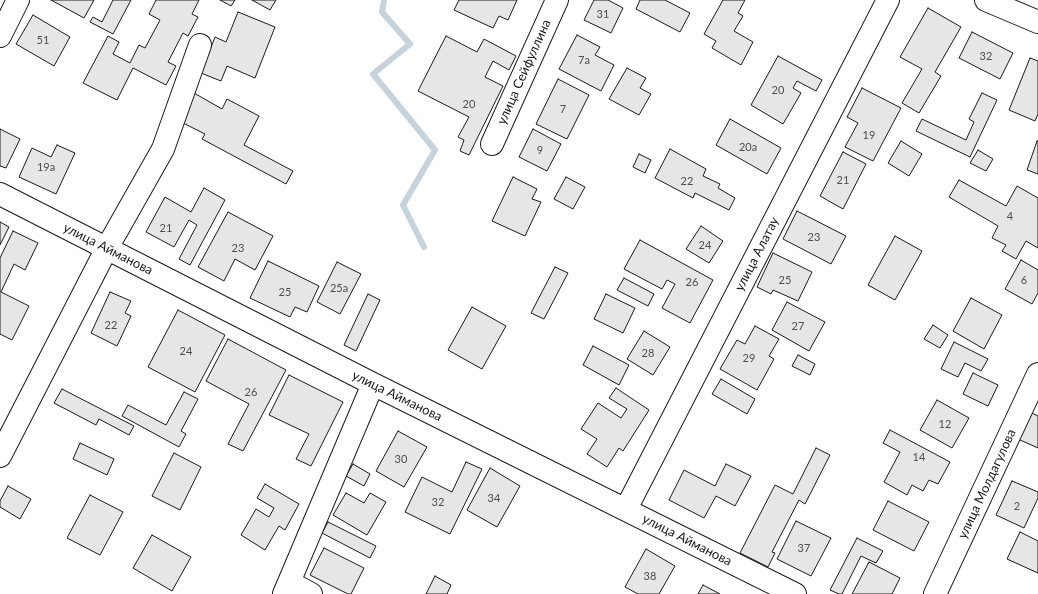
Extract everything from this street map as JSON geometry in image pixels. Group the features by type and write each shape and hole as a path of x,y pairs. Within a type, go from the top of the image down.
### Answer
{"street":[{"path":"0,36 18,0"},
{"name":"улица Сейфуллина","path":"492,144 557,0"},
{"name":"улица Алатау","path":"626,509 888,0"},
{"path":"986,0 1034,19"},
{"path":"0,456 107,248 163,149 200,45"},
{"name":"улица Айманова","path":"0,194 373,384 795,594"},
{"name":"улица Молдагулова","path":"935,594 1038,374"},
{"path":"311,594 286,588 373,384"}],"building":[{"path":"51,0 94,0 84,18"},
{"path":"113,0 131,0 113,34 90,22 93,17 102,22"},
{"path":"156,0 199,0 192,14 198,17 188,36 183,33 168,62 176,66 166,85 133,68 117,100 83,83 108,36 119,42 113,54 130,63 139,45 145,48 160,20 149,14"},
{"path":"220,0 235,0 231,6"},
{"path":"252,0 276,0 270,10"},
{"path":"459,0 517,0 508,20 499,16 493,28 454,10"},
{"path":"594,0 608,0 623,8 611,33 584,20"},
{"path":"640,0 665,0 690,13 680,32 636,9"},
{"path":"723,0 745,0 738,13 743,16 734,31 753,42 741,65 712,48 716,41 704,34"},
{"path":"928,8 961,27 935,72 941,76 919,113 902,103 922,69 900,57"},
{"path":"238,12 275,27 255,78 227,66 221,81 201,73 215,37 226,42"},
{"path":"33,15 70,37 54,66 16,44"},
{"path":"972,32 1013,53 1000,79 959,58"},
{"path":"577,35 600,47 595,55 614,65 601,91 559,69"},
{"path":"446,36 477,52 484,39 516,56 509,70 493,61 485,77 503,86 469,155 460,151 464,140 458,137 469,117 418,91"},
{"path":"778,56 822,80 816,91 797,81 793,88 801,93 783,124 751,105"},
{"path":"1030,58 1038,61 1038,114 1035,121 1009,110"},
{"path":"627,68 646,78 640,88 651,94 639,115 609,99"},
{"path":"558,79 589,95 567,139 536,124"},
{"path":"862,88 901,108 873,161 845,147 858,123 847,117"},
{"path":"194,93 222,109 227,99 259,116 244,145 293,171 286,184 202,139 205,134 179,121"},
{"path":"982,93 997,100 970,157 916,131 922,119 966,140 974,122 969,119"},
{"path":"730,119 781,148 767,174 716,145"},
{"path":"0,129 20,139 6,168 0,166"},
{"path":"533,129 561,144 547,171 519,157"},
{"path":"901,141 922,154 909,176 888,163"},
{"path":"1038,141 1038,174 1027,170"},
{"path":"57,145 75,153 56,194 19,177 32,148 51,157"},
{"path":"670,149 706,169 703,176 720,184 718,188 735,198 729,210 695,193 693,198 655,178"},
{"path":"978,150 993,159 986,171 970,163"},
{"path":"843,152 866,164 843,209 820,196"},
{"path":"639,154 651,160 645,173 633,167"},
{"path":"513,177 537,189 532,199 541,202 525,236 492,221"},
{"path":"566,177 585,187 573,209 554,199"},
{"path":"959,180 1006,206 1017,186 1038,198 1038,248 1026,241 1016,259 1002,251 1006,245 992,238 998,226 949,197"},
{"path":"204,188 225,200 190,265 179,259 197,225 189,220 174,247 146,232 165,197 191,212"},
{"path":"797,211 846,236 831,264 783,239"},
{"path":"228,212 273,236 255,270 235,259 224,281 198,267"},
{"path":"0,222 9,227 0,245"},
{"path":"701,226 723,241 709,263 686,249"},
{"path":"13,231 38,243 25,270 14,264 1,292 29,306 12,340 0,334 0,258"},
{"path":"895,236 922,251 895,300 868,285"},
{"path":"640,240 713,280 690,323 662,308 675,284 667,280 662,289 624,269"},
{"path":"773,253 812,272 798,301 773,290 771,294 757,287"},
{"path":"1021,260 1038,270 1038,293 1032,304 1005,289"},
{"path":"268,261 319,286 307,312 295,307 290,317 250,298"},
{"path":"337,262 361,274 340,314 317,302"},
{"path":"555,267 568,273 544,319 531,313"},
{"path":"624,278 654,294 648,306 617,290"},
{"path":"110,292 131,301 125,313 131,316 117,346 91,333"},
{"path":"368,294 380,300 356,351 344,345"},
{"path":"606,294 635,308 623,333 594,319"},
{"path":"971,298 1002,315 984,349 953,331"},
{"path":"787,302 825,322 809,351 772,330"},
{"path":"472,307 506,326 482,369 448,350"},
{"path":"178,310 225,335 195,392 148,367"},
{"path":"933,325 948,335 940,348 924,339"},
{"path":"755,326 779,339 769,356 774,359 757,390 720,369 737,340 745,344"},
{"path":"644,331 670,347 653,375 627,359"},
{"path":"228,339 286,370 243,451 228,444 249,404 206,381"},
{"path":"954,342 988,359 981,371 965,363 958,377 941,369"},
{"path":"593,346 629,365 619,385 583,365"},
{"path":"798,355 815,364 810,375 792,366"},
{"path":"973,373 998,385 988,406 963,394"},
{"path":"289,375 343,402 311,466 296,459 309,434 269,415"},
{"path":"721,379 755,399 747,414 712,394"},
{"path":"616,388 649,410 623,451 619,448 607,467 587,454 597,439 581,429 598,403 621,418 627,409 609,398"},
{"path":"62,389 134,426 129,435 99,419 96,425 54,403"},
{"path":"184,392 198,399 181,431 186,434 179,447 122,416 128,405 166,425"},
{"path":"937,400 969,418 952,448 920,430"},
{"path":"1030,412 1038,416 1038,448 1018,439"},
{"path":"890,430 950,462 938,484 929,480 923,491 912,485 907,495 884,482 900,452 883,443"},
{"path":"398,431 427,447 404,487 376,471"},
{"path":"80,443 114,459 107,475 73,459"},
{"path":"816,448 830,455 805,504 799,500 772,552 775,553 768,567 740,553 775,485 793,494"},
{"path":"174,453 201,467 180,510 152,496"},
{"path":"466,462 482,469 450,534 405,512 422,477 452,492"},
{"path":"353,464 370,474 364,486 346,476"},
{"path":"726,464 751,476 735,506 716,496 704,518 669,500 684,470 715,486"},
{"path":"490,468 520,486 497,527 467,510"},
{"path":"1012,481 1038,492 1038,498 1024,528 996,515"},
{"path":"265,484 299,504 285,530 279,526 265,550 241,535 256,509 269,517 274,508 257,498"},
{"path":"8,486 31,499 20,519 0,507 0,501"},
{"path":"346,493 364,503 370,493 386,502 367,535 333,515"},
{"path":"90,495 123,512 100,555 67,538"},
{"path":"888,501 929,522 914,551 873,530"},
{"path":"796,521 831,538 811,576 777,559"},
{"path":"328,522 376,546 370,558 322,533"},
{"path":"1020,532 1038,541 1038,573 1007,559"},
{"path":"152,535 191,557 172,591 133,568"},
{"path":"857,538 883,551 876,563 861,556 842,594 839,594 830,590"},
{"path":"324,548 364,568 351,594 348,594 310,575"},
{"path":"646,549 675,566 659,594 638,594 625,587"},
{"path":"869,562 900,578 892,594 852,594"},
{"path":"435,576 451,585 447,594 426,594"},
{"path":"703,585 720,594 698,594"}],"waterway":[{"path":"384,0 382,12 410,44 373,74 435,150 403,205 424,247"}]}
